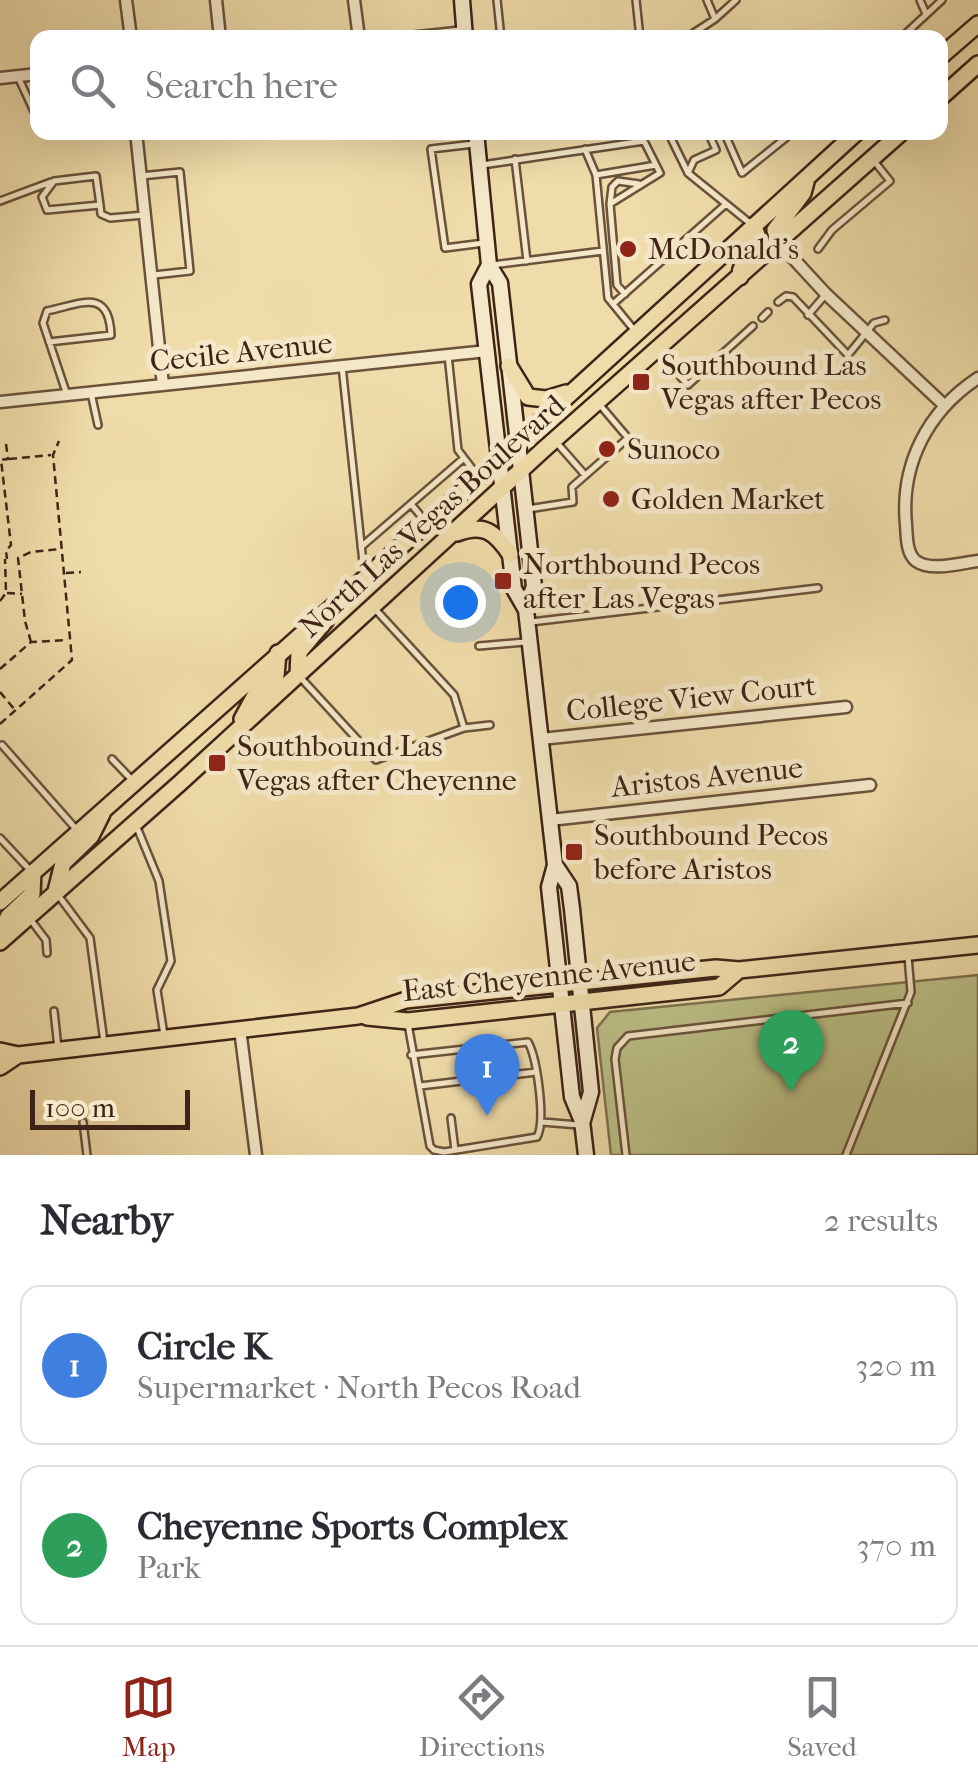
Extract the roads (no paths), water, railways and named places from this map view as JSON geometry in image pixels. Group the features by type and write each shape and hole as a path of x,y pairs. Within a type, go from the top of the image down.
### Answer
{"main road":[{"path":"462,0 465,30"},
{"path":"948,51 978,24"},
{"path":"948,91 978,64"},
{"path":"477,140 489,265 500,283 534,586 527,616"},
{"name":"North Las Vegas Boulevard","path":"0,902 518,442 848,140"},
{"name":"North Las Vegas Boulevard","path":"0,940 893,140"},
{"path":"779,243 775,230 803,193 806,178"},
{"path":"740,277 742,261 758,242 753,226"},
{"path":"489,265 478,284 514,589 527,616 555,865 549,887 572,1097 583,1123 586,1155"},
{"path":"509,366 520,388 536,400 578,387"},
{"path":"449,536 469,528 486,529 495,534 510,554"},
{"path":"298,674 299,652 339,600"},
{"path":"236,732 254,697 276,676 278,653"},
{"path":"56,892 63,863 91,836 106,806"},
{"path":"555,865 569,886 582,1002 591,1092 583,1123"},
{"path":"0,940 8,917 32,894 33,872"},
{"name":"East Cheyenne Avenue","path":"0,1051 18,1055 358,1016 406,1000 560,983 716,968 740,970 978,945"},
{"name":"East Cheyenne Avenue","path":"358,1016 408,1022 719,987 740,970"},
{"name":"East Cheyenne Avenue","path":"0,1067 18,1055"}],"street":[{"path":"126,0 130,30"},
{"path":"216,0 219,30"},
{"path":"354,0 358,30"},
{"path":"0,78 30,75"},
{"path":"137,140 164,384"},
{"path":"779,243 826,294 944,405"},
{"name":"Cecile Avenue","path":"0,402 486,352"},
{"path":"978,378 944,405 926,429 909,470 905,514 909,552 916,561 929,566 978,561"},
{"name":"College View Court","path":"541,739 846,707"},
{"name":"Aristos Avenue","path":"550,820 870,784"},
{"path":"240,1029 256,1155"}],"lane":[{"path":"497,0 500,30"},
{"path":"636,0 639,30"},
{"path":"707,0 716,19"},
{"path":"699,30 736,0"},
{"path":"920,0 926,14"},
{"path":"909,30 942,0"},
{"path":"18,76 30,102"},
{"path":"468,140 431,148 444,248 487,243"},
{"path":"479,165 644,140 660,173 610,204"},
{"path":"672,140 688,173 753,226"},
{"path":"688,173 694,160 716,150 712,140"},
{"path":"727,140 742,174 782,140"},
{"path":"585,149 596,175 608,298 636,333"},
{"path":"515,159 526,261"},
{"path":"818,249 832,230 890,181 872,159"},
{"path":"596,175 656,165"},
{"path":"140,176 180,172 190,271 151,275"},
{"path":"0,201 54,180 96,176 101,214 110,218 144,216"},
{"path":"54,180 42,197 46,210 100,205"},
{"path":"625,294 616,285 612,188 618,181 642,184"},
{"path":"613,304 726,204"},
{"path":"489,265 604,251"},
{"path":"808,315 826,294"},
{"path":"778,302 790,296 848,355 874,323 885,320"},
{"path":"49,342 111,335 110,315 105,306 92,301 48,311 43,323 49,342 67,394"},
{"path":"762,318 768,312"},
{"path":"656,351 688,385 752,326"},
{"path":"448,355 458,450 479,477"},
{"path":"342,366 365,577"},
{"path":"91,393 98,425"},
{"path":"525,509 573,502 572,486 628,438 598,403"},
{"path":"555,440 586,475"},
{"path":"362,547 464,458"},
{"path":"411,504 426,523"},
{"path":"527,616 818,588"},
{"path":"373,606 454,695 464,728"},
{"path":"479,646 530,641"},
{"path":"298,674 376,760 464,728 490,725"},
{"path":"2,744 78,831"},
{"path":"112,759 133,781"},
{"path":"135,823 160,880 170,961 158,990 165,1038"},
{"path":"0,838 33,872"},
{"path":"0,853 7,846"},
{"path":"56,892 90,938 104,1045"},
{"path":"28,917 46,940 47,954"},
{"path":"846,1155 912,992 908,952"},
{"path":"626,1155 617,1048 628,1036 908,1003"},
{"path":"54,1012 58,1050"},
{"path":"408,1022 411,1055 434,1150 537,1137 542,1122 528,1042 411,1055"},
{"path":"510,1042 511,1055"},
{"path":"498,1044 498,1056"},
{"path":"484,1046 484,1058"},
{"path":"468,1048 470,1060"},
{"path":"457,1050 458,1061"},
{"path":"446,1052 447,1063"},
{"path":"471,1072 472,1080"},
{"path":"419,1086 472,1080 485,1074 536,1072"},
{"path":"458,1073 459,1081"},
{"path":"448,1074 448,1083"},
{"path":"451,1118 454,1150"},
{"path":"83,1122 86,1155"},
{"path":"542,1122 583,1123"}],"place":[{"name":"McDonald's","path":"628,249"},
{"name":"Southbound Las Vegas after Pecos","path":"641,382"},
{"name":"Sunoco","path":"607,449"},
{"name":"Golden Market","path":"611,499"},
{"name":"Northbound Pecos after Las Vegas","path":"503,581"},
{"name":"Southbound Las Vegas after Cheyenne","path":"217,763"},
{"name":"Southbound Pecos before Aristos","path":"574,852"},
{"name":"Cheyenne Sports Complex","path":"791,1092"},
{"name":"Circle K","path":"487,1116"}]}
